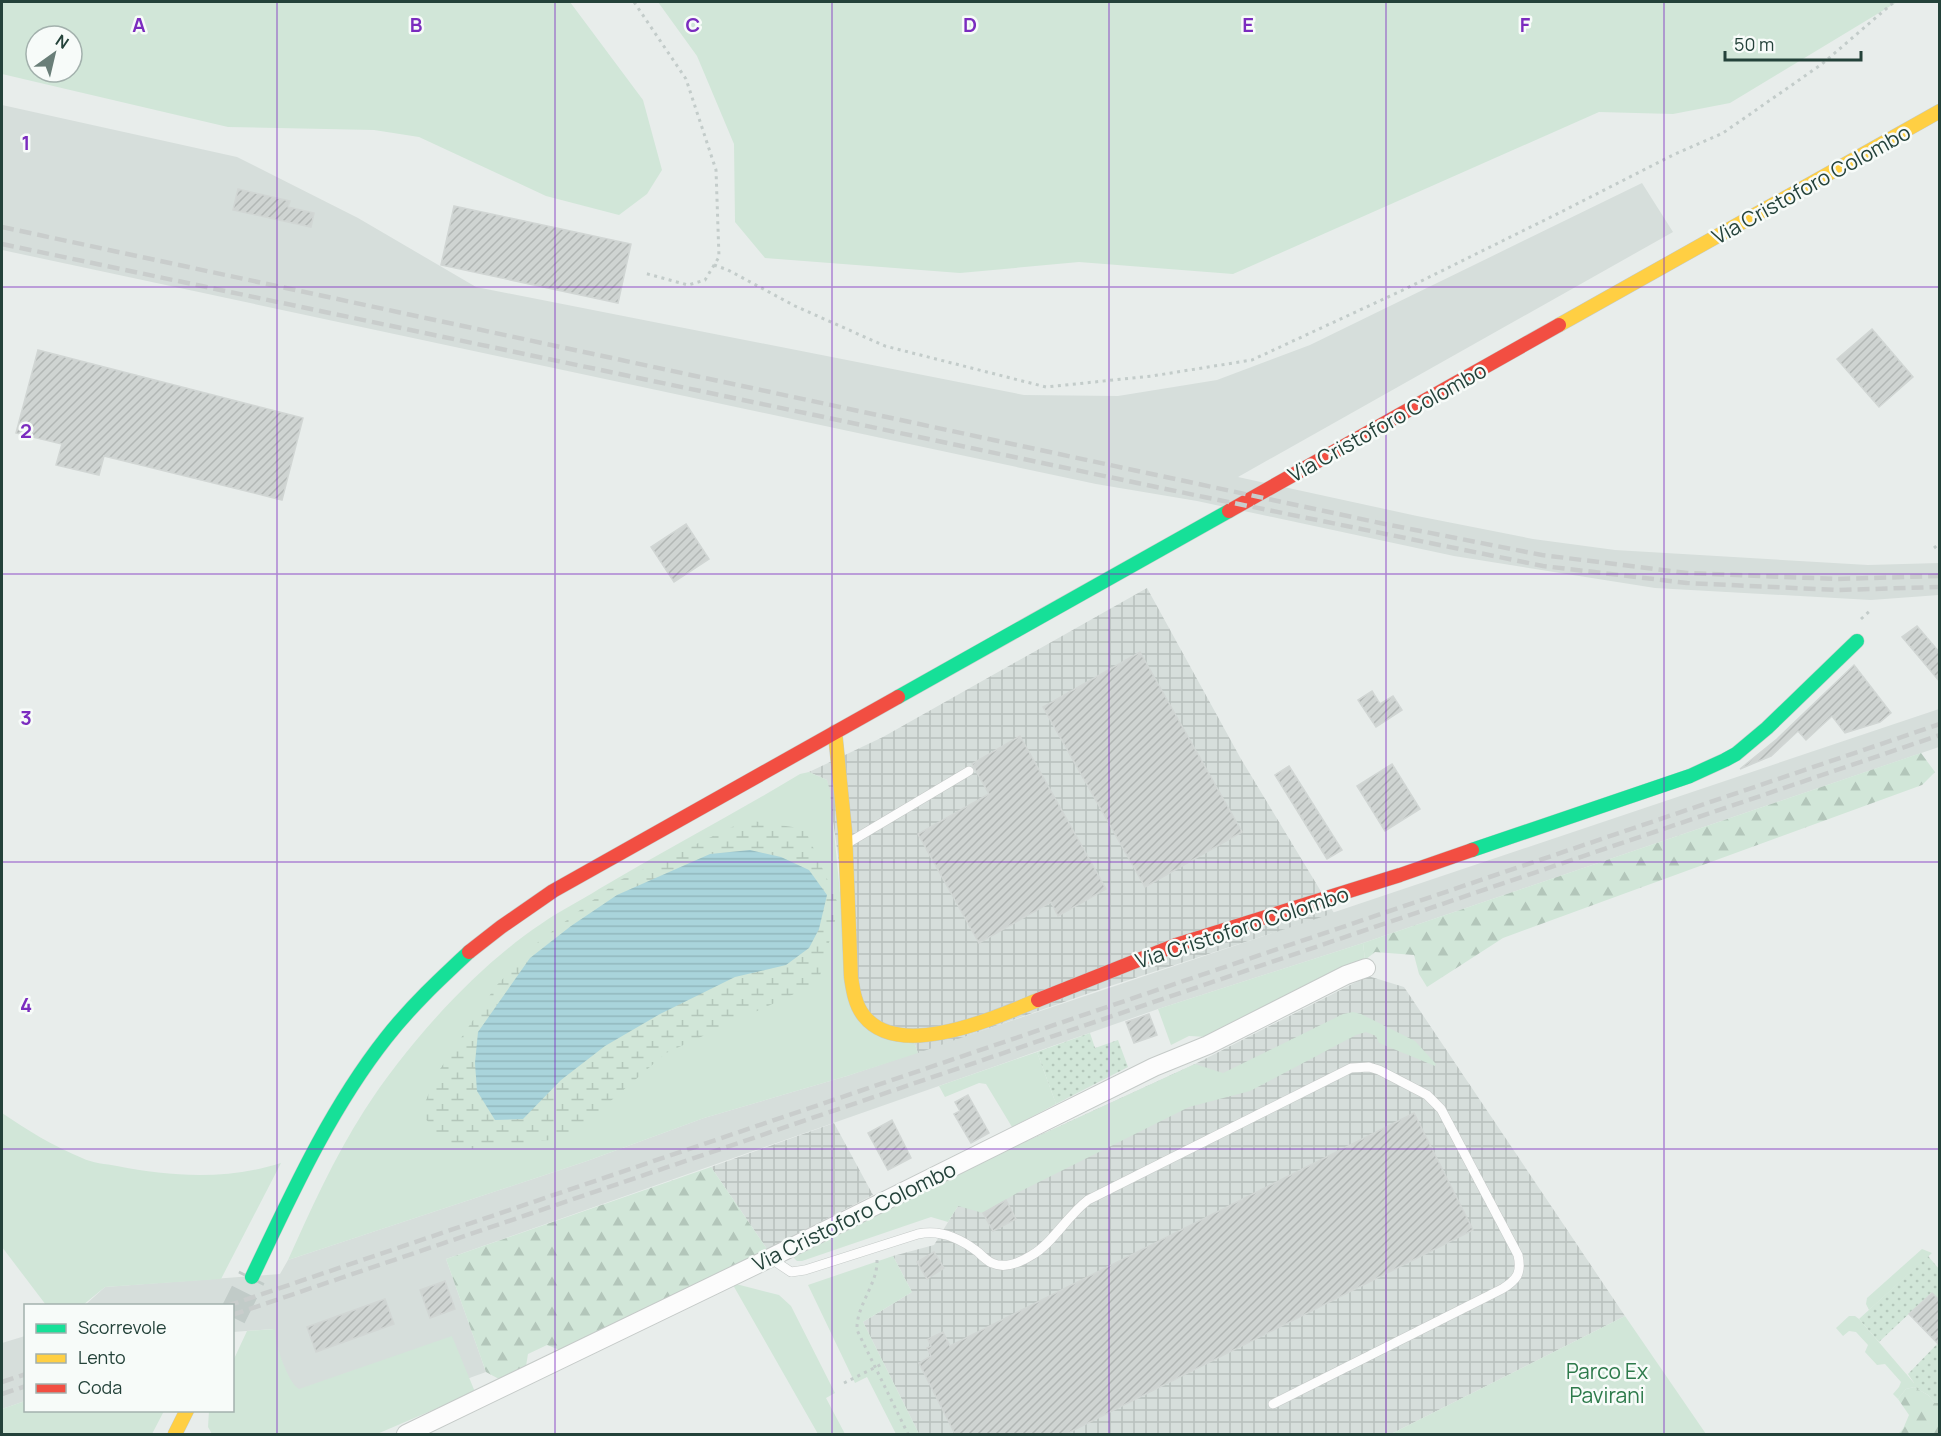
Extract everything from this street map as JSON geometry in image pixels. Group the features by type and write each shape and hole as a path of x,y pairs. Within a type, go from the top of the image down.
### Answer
{"main road":[{"name":"Via Cristoforo Colombo","path":"252,1277 305,1166 352,1087 377,1051 412,1008 473,948 553,891 1940,111"},
{"name":"Via Cristoforo Colombo","path":"835,732 846,844 851,978 857,1005 868,1021 886,1030 910,1035 941,1034 965,1029 1176,945 1411,872 1716,765 1735,754 1769,725 1857,641"},
{"path":"175,1434 186,1412"}],"street":[{"name":"Via Cristoforo Colombo","path":"406,1434 770,1258 1154,1067 1208,1045 1346,975 1366,968"}],"lane":[{"path":"846,844 969,771"},
{"path":"770,1258 791,1272 918,1234 934,1232 954,1238 993,1264 1005,1266 1033,1255 1047,1244 1075,1210 1095,1196 1350,1068 1369,1066 1427,1095 1441,1109 1518,1255 1521,1266 1511,1284 1502,1290 1273,1404"}],"path":[{"path":"634,2 686,79 716,170 719,257 705,280 688,285 644,273"},
{"path":"714,265 728,270 795,306 885,346 1046,387 1152,376 1252,360 1401,291 1673,155 1723,133 1822,64 1894,2"},
{"path":"1934,548 1940,543"},
{"path":"875,1248 877,1268 857,1324 860,1337 909,1434"},
{"path":"844,1383 884,1364"}],"shaded area":[{"path":"2,105 237,157 358,218 476,287 1024,395 1118,396 1217,380 1310,345 1642,183 1673,232 1238,477 1533,539 1615,550 1868,565 1939,563 1939,595 1871,600 1655,588 1454,556 1197,501 1096,484 2,250"},
{"path":"1147,588 1241,759 1334,913 1101,989 918,1053 913,1039 863,1027 827,780 809,772 883,737"},
{"path":"1939,709 1939,747 1363,943 1158,1009 446,1259 486,1372 315,1434 277,1434 273,1329 234,1332 234,1304 86,1304 105,1287 280,1274 288,1260 587,1161 704,1118 847,1076"},
{"path":"1368,976 1404,987 1625,1316 1391,1434 919,1434 863,1322 912,1292 893,1256 934,1245 986,1160 1195,1064"},
{"path":"834,1123 873,1195 767,1249 711,1167"},
{"path":"24,1336 24,1401 2,1409 2,1343"}],"green space":[{"path":"2,2 570,2 643,100 662,170 647,194 619,215 546,196 419,137 374,130 228,127 45,84 84,84 84,24 24,24 24,79 2,74"},
{"path":"658,2 1897,2 1730,103 1673,114 1599,112 1233,274 1079,262 960,273 765,258 735,222 734,144 697,56"},
{"path":"1921,753 1935,772 1922,785 1503,938 1427,987 1419,974 1414,955 1375,952 1365,960 1363,943"},
{"path":"809,772 827,780 830,791 851,1005 913,1039 918,1053 704,1118 587,1161 288,1260 333,1165 381,1086 421,1034 492,962 555,915 800,774"},
{"path":"747,820 805,829 839,906 818,983 666,1053 568,1138 451,1151 421,1113 436,1075 496,986 537,943 618,881"},
{"path":"1363,943 1365,960 1208,1037 1189,1036 1171,1045 1158,1009"},
{"path":"1353,1012 1415,1041 1436,1064 1435,1066 1379,1043 1376,1036 1366,1032 1356,1035 1250,1091 1189,1107 1017,1193 983,1213 958,1206 948,1222 931,1217 802,1261 794,1258 794,1255 986,1160 1195,1064 1223,1073 1343,1014"},
{"path":"1090,1033 1095,1048 1118,1040 1128,1067 1056,1104 1037,1052"},
{"path":"1037,1052 1056,1104 1012,1127 986,1084 979,1083 945,1097 939,1086"},
{"path":"2,1113 31,1132 86,1160 138,1170 200,1175 241,1172 281,1163 221,1279 105,1287 84,1304 45,1304 2,1247"},
{"path":"711,1167 767,1249 560,1350 547,1345 528,1354 526,1366 499,1379 486,1372 446,1259"},
{"path":"1922,1249 1932,1253 1869,1310 1866,1304 1867,1298"},
{"path":"893,1256 912,1292 863,1322 919,1434 896,1434 867,1377 855,1383 808,1285"},
{"path":"1928,1256 1939,1269 1939,1301 1931,1293 1879,1342 1859,1319"},
{"path":"733,1285 779,1295 791,1306 835,1393 826,1398 845,1434 818,1434"},
{"name":"Parco Ex Pavirani","path":"1625,1316 1706,1434 1391,1434"},
{"path":"1849,1316 1859,1319 1914,1383 1914,1387 1906,1389 1898,1399 1893,1394 1901,1382 1885,1364 1877,1365 1865,1352 1868,1345 1856,1332 1849,1331 1843,1336 1836,1328"},
{"path":"275,1329 282,1362 290,1379 299,1389 452,1336 475,1392 377,1434 212,1434 208,1427 209,1412 234,1412 234,1359 247,1331"},
{"path":"1939,1342 1939,1403 1935,1403 1928,1395 1914,1387 1908,1374"},
{"path":"1914,1387 1928,1395 1935,1403 1939,1403 1939,1434 1898,1434 1903,1429 1909,1415 1898,1399 1906,1389"},
{"path":"24,1401 24,1412 163,1412 152,1434 2,1434 2,1409"}],"water":[{"path":"750,850 781,857 809,870 827,895 819,929 809,948 786,965 735,977 660,1014 605,1046 561,1080 523,1119 495,1120 477,1091 475,1063 478,1032 530,958 571,926 617,895 710,854"}],"building":[{"path":"238,189 290,201 288,207 314,213 311,227 233,210"},
{"path":"454,206 631,244 618,303 441,265"},
{"path":"1872,329 1913,377 1879,407 1837,359"},
{"path":"38,350 303,418 282,500 104,456 99,475 56,465 62,444 16,433"},
{"path":"686,524 709,559 674,582 651,547"},
{"path":"1917,626 1940,653 1940,682 1902,637"},
{"path":"1140,652 1242,832 1145,887 1043,707"},
{"path":"1854,665 1891,713 1880,722 1845,733 1832,716 1806,740 1798,731 1771,756 1740,769 1777,739"},
{"path":"1372,691 1380,704 1393,696 1402,710 1376,727 1358,700"},
{"path":"1020,736 1106,889 1058,916 1051,902 979,943 918,834 989,794 972,764"},
{"path":"1392,764 1420,809 1385,831 1357,786"},
{"path":"1289,766 1342,850 1327,859 1275,775"},
{"path":"1149,1014 1157,1035 1134,1043 1126,1022"},
{"path":"968,1095 989,1133 971,1143 954,1114 960,1111 955,1102"},
{"path":"1414,1113 1473,1230 1066,1434 955,1434 919,1363 931,1356 927,1348 931,1346 928,1339 943,1332 950,1346"},
{"path":"892,1120 911,1158 888,1170 868,1133"},
{"path":"1006,1200 1016,1219 993,1231 983,1213"},
{"path":"934,1252 944,1268 927,1279 917,1262"},
{"path":"445,1281 455,1309 430,1318 420,1290"},
{"path":"1932,1293 1940,1301 1940,1346 1909,1314"},
{"path":"385,1299 394,1324 316,1352 307,1327"}],"tunnel":[{"path":"234,1313 252,1277"}],"railway":[{"path":"2,227 1380,523 1542,555 1687,573 1836,579 1940,576"},
{"path":"2,244 1543,566 1687,583 1837,590 1940,587"},
{"path":"233,1304 1940,724"},
{"path":"234,1314 1940,735"},
{"path":"2,1382 24,1375"},
{"path":"2,1394 24,1387"}],"traffic: fast":[{"path":"898,697 1229,511"},
{"path":"1472,850 1690,776 1725,760 1736,754 1767,728 1857,641"},
{"path":"252,1277 329,1123 366,1065 405,1015 469,952"}],"traffic: slow":[{"path":"1559,325 1940,111"},
{"path":"835,732 845,831 851,977 856,1002 864,1016 880,1029 900,1035 924,1035 974,1024 1038,1000"},
{"path":"175,1434 186,1412"}],"traffic: jam":[{"path":"1229,511 1559,325"},
{"path":"469,952 553,891 898,697"},
{"path":"1038,1000 1176,945 1400,875 1472,850"}]}
